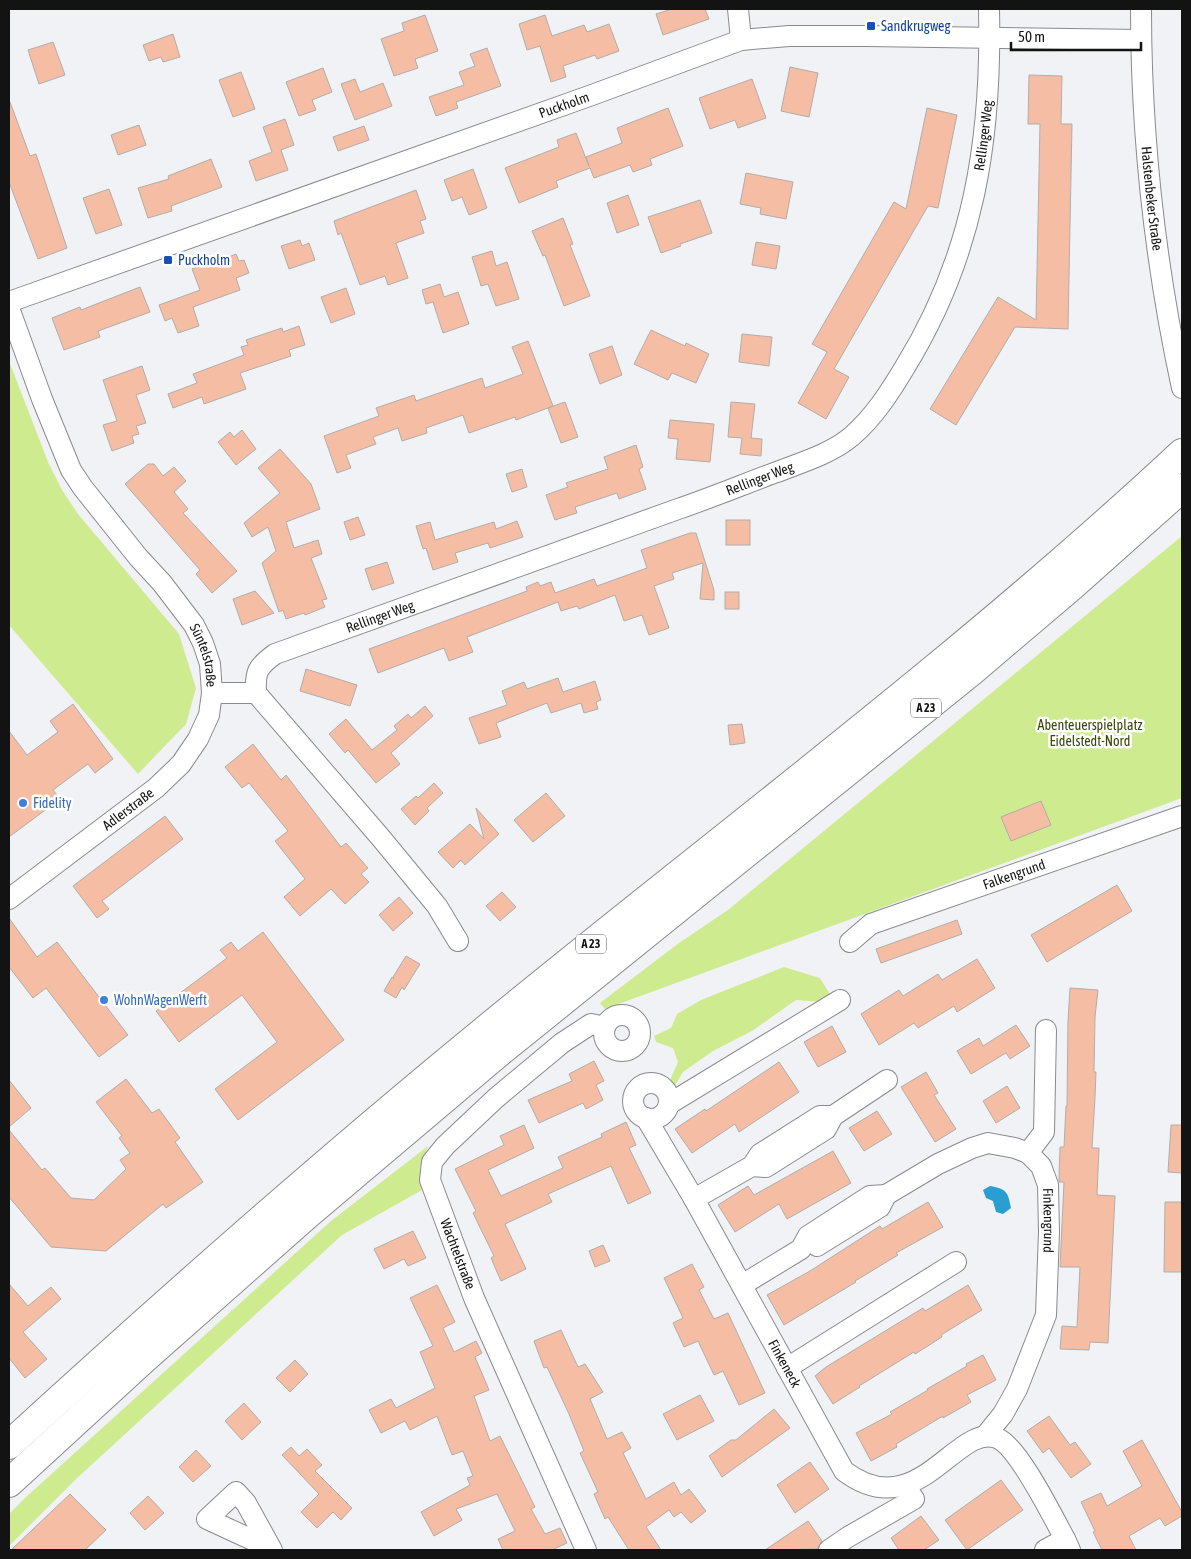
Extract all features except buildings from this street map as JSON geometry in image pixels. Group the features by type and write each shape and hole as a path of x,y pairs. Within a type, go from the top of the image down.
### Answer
{"highway":[{"name":"A 23","path":"9,1445 296,1188 480,1034 955,651 1056,565 1182,453"},
{"name":"A 23","path":"9,1483 143,1360 315,1207 496,1055 972,671 1072,586 1182,488"}],"street":[{"path":"738,9 741,40"},
{"name":"Rellinger Weg","path":"256,693 256,678 261,663 275,654 720,494 806,461 835,448 851,437 872,416 889,393 918,346 956,260 970,215 981,161 988,104 989,9"},
{"name":"Halstenbeker Straße","path":"1141,9 1147,170 1164,296 1181,381"},
{"name":"Puckholm","path":"9,302 584,98 741,40 789,36 1141,40"},
{"name":"Süntelstraße","path":"9,308 42,399 71,470 138,557 162,583 194,625 210,664 212,693 256,693"},
{"name":"Adlerstraße","path":"9,899 156,788 181,764 198,739 209,715 212,693"},
{"path":"256,693 437,906 458,941"},
{"name":"Falkengrund","path":"850,942 871,924 1182,816"},
{"path":"646,1118 652,1120 663,1115 669,1104 840,1000"},
{"name":"Wachtelstraße","path":"586,1550 474,1298 430,1180 432,1162 445,1146 496,1098 562,1043 592,1024 605,1027"},
{"path":"742,1285 801,1248 812,1250 880,1207 886,1195 938,1164 972,1148 988,1143 1015,1148 1028,1153 1044,1132 1046,1030"},
{"path":"694,1199 752,1166 766,1167 826,1129 833,1116 887,1080"},
{"name":"Finkeneck","path":"669,1104 668,1094 661,1086 650,1083 636,1091 633,1101 637,1112 646,1118 694,1199 844,1471 856,1480 871,1486 887,1488 904,1485 923,1477 965,1444 986,1435"},
{"name":"Finkengrund","path":"986,1435 1003,1414 1017,1389 1046,1315 1049,1232 1048,1185 1041,1166 1028,1153"},
{"path":"787,1368 956,1262"},
{"path":"986,1435 999,1438 1012,1452 1039,1489 1067,1544 1046,1550"},
{"path":"828,1550 914,1499 904,1485"}],"green space":[{"path":"9,361 48,462 62,490 78,514 179,634 196,688 186,724 138,774 9,625"},
{"name":"Abenteuerspielplatz Eidelstedt-Nord","path":"1182,536 1182,798 605,1009 600,1003 679,943 728,910"},
{"path":"784,967 820,978 834,1001 796,1000 752,1031 713,1051 683,1072 671,1092 663,1082 670,1080 678,1062 673,1048 656,1042 654,1036 671,1028 677,1014 701,1000"},
{"path":"428,1146 420,1169 422,1190 342,1235 75,1480 9,1546 9,1514 26,1497 331,1221"}],"water":[{"path":"990,1186 1000,1188 1008,1195 1011,1208 1003,1214 996,1212 993,1201 986,1198 983,1190"}],"place":[{"name":"Sandkrugweg","path":"871,26"},
{"name":"Puckholm","path":"168,260"},
{"name":"Fidelity","path":"23,803"},
{"name":"WohnWagenWerft","path":"104,1000"}]}
